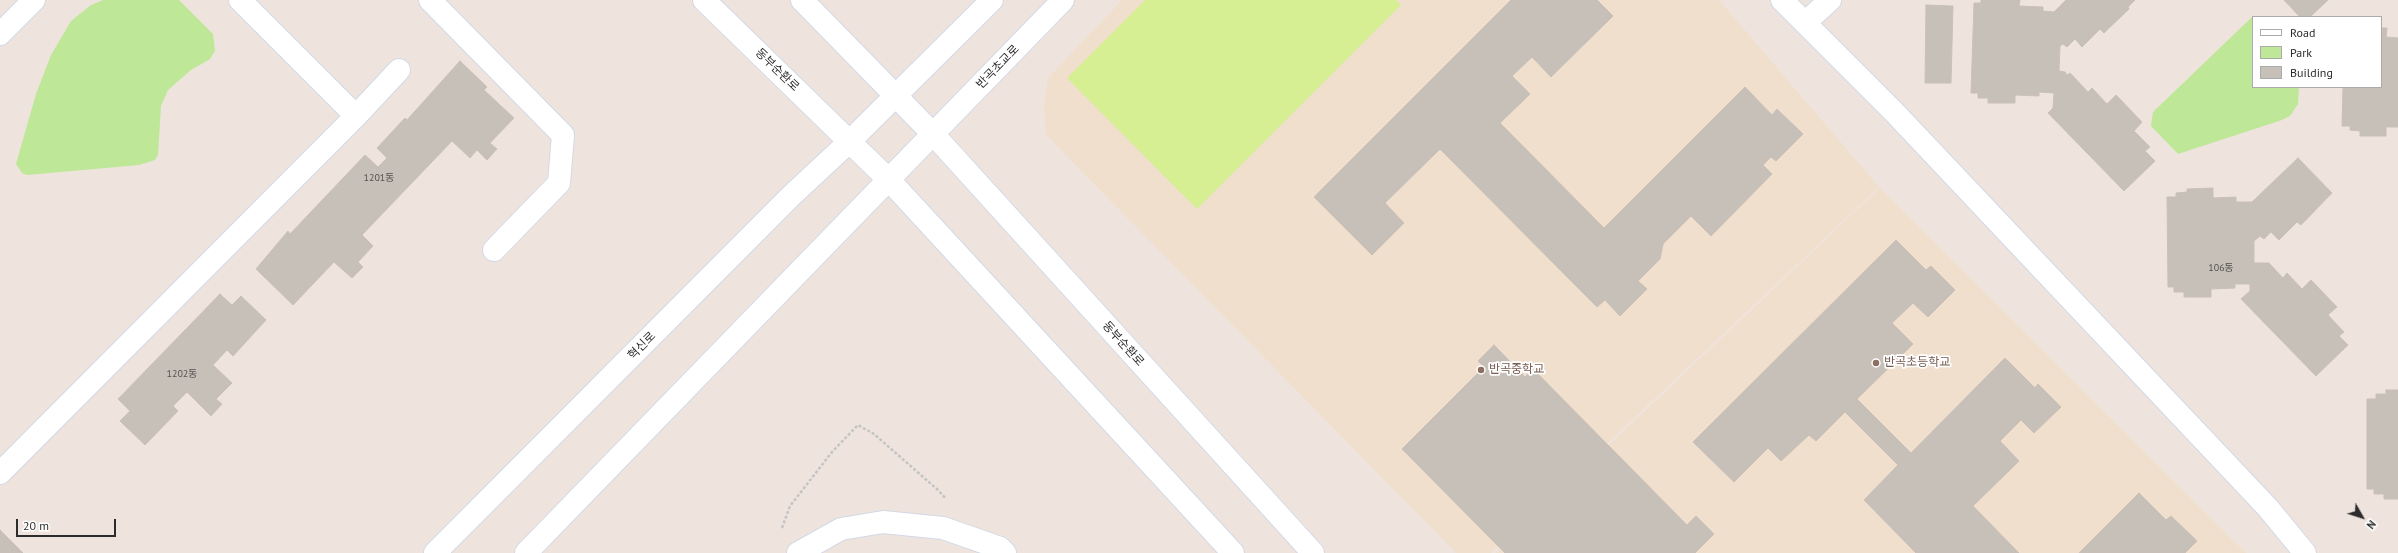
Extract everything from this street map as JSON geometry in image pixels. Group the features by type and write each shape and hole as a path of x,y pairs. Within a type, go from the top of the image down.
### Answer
{"street":[{"path":"0,34 34,0"},
{"path":"240,0 356,116"},
{"path":"430,0 563,135 559,183 494,250"},
{"name":"동부순환로","path":"704,0 890,181"},
{"path":"802,0 896,95 992,0"},
{"name":"반곡초교로","path":"890,181 1063,0"},
{"path":"1782,0 1895,113 2268,508 2305,553"},
{"path":"1806,23 1830,0"},
{"path":"0,473 356,116 399,70"},
{"name":"동부순환로","path":"896,95 1313,553"},
{"name":"혁신로","path":"435,553 791,196 850,141 896,95"},
{"path":"526,553 890,181 1233,553"},
{"path":"798,553 840,529 883,522 943,528 1000,548 1005,553"}],"path":[{"path":"780,533 790,506 832,452 858,425 874,434 938,490 947,501 943,528"}],"shaded area":[{"name":"반곡중학교","path":"1122,0 1719,0 1879,187 1491,553 1456,553 1046,135 1044,105 1048,78"},
{"name":"반곡초등학교","path":"1880,188 2246,553 1495,553"}],"green space":[{"path":"103,0 179,0 213,34 215,51 210,59 191,70 168,90 161,106 158,155 155,160 139,165 27,175 22,173 16,164 36,94 51,55 71,21 91,5"},
{"path":"1145,0 1396,0 1401,5 1197,209 1067,78"},
{"path":"2252,17 2252,88 2299,88 2298,104 2290,116 2282,120 2178,154 2151,126 2153,112"}],"building":[{"path":"1511,0 1597,0 1613,16 1551,77 1532,57 1512,76 1530,94 1500,123 1604,228 1745,87 1772,115 1777,109 1803,134 1776,161 1771,157 1763,165 1772,174 1711,236 1691,216 1663,244 1660,259 1638,281 1647,289 1620,316 1605,300 1597,307 1440,149 1385,203 1404,223 1372,255 1314,197"},
{"path":"1981,0 2020,0 2019,6 2043,7 2043,11 2054,12 2066,0 2135,0 2128,7 2129,9 2104,33 2100,29 2082,47 2075,39 2067,47 2063,44 2060,46 2059,71 2065,72 2067,75 2070,73 2088,92 2092,88 2107,104 2116,95 2142,122 2134,131 2150,147 2145,151 2155,161 2124,191 2048,113 2053,108 2054,93 2039,92 2039,96 2015,95 2015,103 1988,103 1988,98 1978,98 1978,93 1971,93 1974,3 1981,3"},
{"path":"2284,0 2328,0 2311,16 2299,16"},
{"path":"1926,5 1953,6 1951,83 1925,83"},
{"path":"2382,28 2387,28 2386,37 2398,38 2398,127 2386,127 2386,136 2360,136 2360,131 2350,130 2350,126 2342,126 2343,88 2382,88"},
{"path":"460,61 487,87 484,90 514,118 490,143 497,149 487,160 477,150 470,158 452,141 362,235 373,246 358,262 363,267 352,278 334,262 293,305 256,269 288,231 290,234 365,155 378,167 387,158 377,148 405,118 407,120"},
{"path":"2298,158 2332,193 2301,225 2297,222 2279,240 2271,232 2264,239 2260,236 2254,241 2254,263 2269,263 2283,278 2287,273 2302,289 2311,280 2337,307 2328,315 2344,332 2339,336 2348,345 2316,376 2241,299 2250,291 2250,284 2235,284 2235,288 2211,289 2211,297 2184,297 2184,292 2174,292 2174,287 2168,287 2167,197 2176,197 2176,193 2187,192 2187,189 2213,188 2213,198 2236,197 2236,202 2252,202"},
{"path":"1896,240 1926,270 1931,266 1955,290 1928,317 1913,303 1892,323 1913,344 1857,399 1911,453 2005,358 2035,388 2038,384 2061,407 2034,433 2021,420 2000,441 2019,461 1973,506 2019,553 1916,553 1864,500 1898,465 1845,412 1816,441 1809,435 1781,461 1768,448 1734,482 1693,442"},
{"path":"220,294 232,305 241,296 266,320 233,356 227,350 213,365 232,383 216,399 222,404 211,416 187,392 173,406 178,411 145,445 120,421 130,411 118,399"},
{"path":"1494,345 1525,377 1533,369 1687,525 1696,516 1714,534 1695,553 1505,553 1402,449 1484,367 1478,361"},
{"path":"2386,390 2398,390 2398,499 2384,499 2384,494 2374,494 2374,489 2367,489 2367,399 2376,399 2376,394 2386,394"},
{"path":"2139,493 2166,520 2171,516 2197,541 2185,553 2079,553"},
{"path":"0,530 23,553 0,553"}],"place":[{"name":"반곡초등학교","path":"1876,363"},
{"name":"반곡중학교","path":"1481,370"}]}
